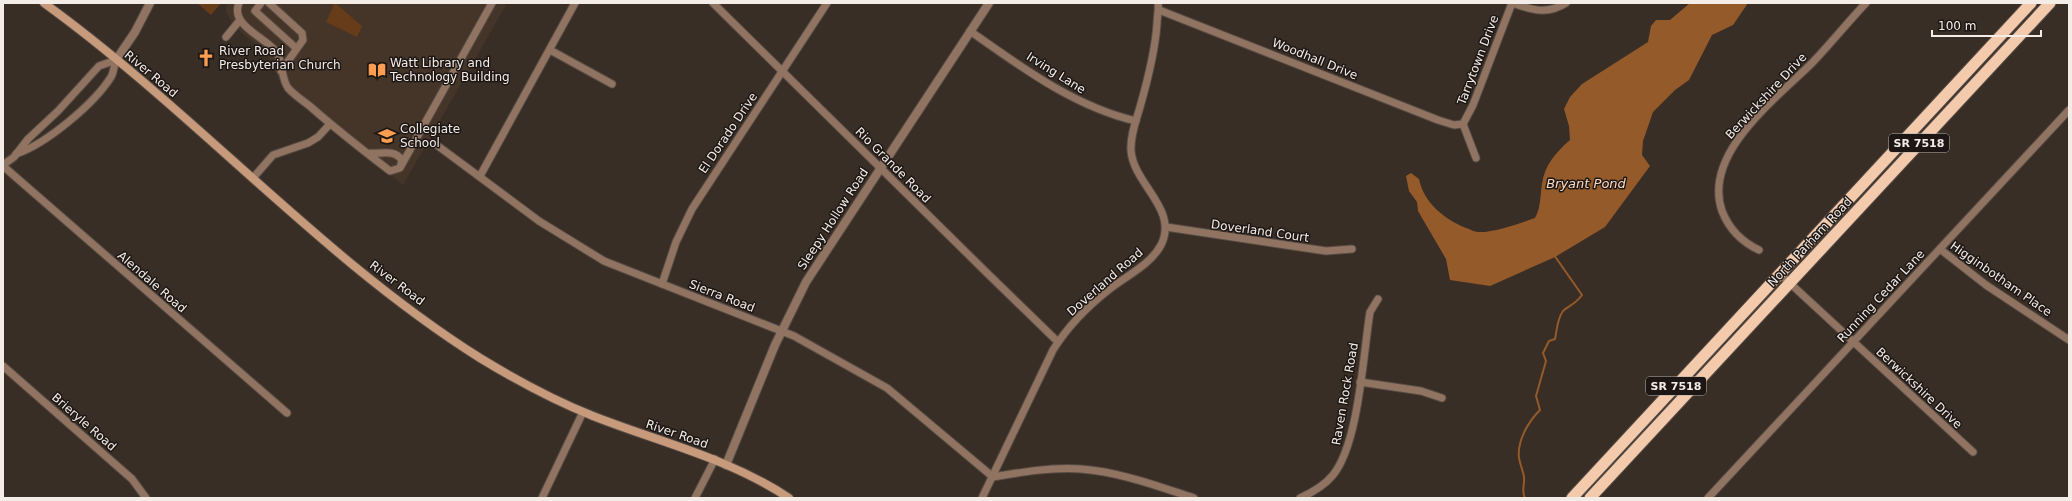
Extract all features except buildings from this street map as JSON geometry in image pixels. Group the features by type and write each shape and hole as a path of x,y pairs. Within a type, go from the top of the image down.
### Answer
{"highway":[{"name":"North Parham Road","path":"1572,498 2031,3"},
{"name":"North Parham Road","path":"1590,498 2050,3"}],"main road":[{"name":"River Road","path":"44,3 144,82 352,264 448,336 510,376 583,412 715,459 760,481 789,498"}],"street":[{"path":"16,154 28,150 46,138 86,106 111,76 116,60 135,32 150,3"},
{"path":"240,3 238,11 240,20 277,53 281,71 289,88 330,124 390,172 400,168 492,3"},
{"path":"261,3 255,11 296,48"},
{"path":"269,3 302,33 303,40 281,71"},
{"path":"480,176 575,3"},
{"name":"Rio Grande Road","path":"713,3 1058,342"},
{"name":"El Dorado Drive","path":"662,284 676,242 692,209 827,3"},
{"name":"Sleepy Hollow Road","path":"726,465 782,331 806,282 989,3"},
{"path":"1512,3 1541,12 1549,11 1566,3"},
{"name":"Tarrytown Drive","path":"1463,124 1473,105 1512,3"},
{"name":"Berwickshire Drive","path":"1759,250 1748,245 1734,232 1724,217 1718,196 1718,183 1723,164 1744,132 1813,62 1866,3"},
{"path":"1158,7 1156,44 1131,145 1133,161 1140,177 1160,208 1166,227"},
{"name":"Woodhall Drive","path":"1158,7 1438,120 1454,125 1463,124"},
{"path":"226,37 240,20"},
{"name":"Irving Lane","path":"970,31 1080,101 1118,117 1136,121"},
{"path":"550,50 612,84"},
{"path":"3,166 16,154 28,139 58,111 99,66 116,60"},
{"name":"Running Cedar Lane","path":"1708,498 2069,110"},
{"path":"253,178 273,155 308,143 318,137 330,124"},
{"path":"1463,124 1476,158"},
{"name":"Sierra Road","path":"438,146 538,221 586,251 620,268 782,331 850,366 887,388 992,477"},
{"path":"367,153 380,155 393,152 398,154 402,160 400,168"},
{"name":"Alendale Road","path":"3,166 287,413"},
{"name":"Doverland Court","path":"1166,227 1326,252 1352,248"},
{"name":"Doverland Road","path":"982,498 1058,342 1090,306 1155,253 1161,245 1166,227"},
{"name":"Higginbotham Place","path":"1940,249 1986,285 2069,340"},
{"name":"Berwickshire Drive","path":"1780,274 1973,452"},
{"name":"Raven Rock Road","path":"1300,498 1328,480 1344,458 1348,446 1360,382 1370,312 1378,299"},
{"name":"Brieryle Road","path":"3,366 130,477 146,498"},
{"path":"1360,382 1421,391 1442,398"},
{"path":"542,498 583,412"},
{"path":"695,498 715,459"},
{"path":"992,477 1033,470 1080,469 1114,474 1194,498"}],"shaded area":[{"path":"197,3 221,3 211,15"},
{"name":"Collegiate School","path":"227,3 507,3 403,185 282,87 268,55 234,26 226,12"},
{"path":"335,3 362,26 357,37 326,22"}],"water":[{"name":"Bryant Pond","path":"1690,3 1748,3 1733,25 1712,35 1689,80 1675,90 1653,112 1643,141 1642,155 1650,166 1605,227 1555,257 1490,286 1450,280 1446,259 1418,211 1417,202 1409,191 1406,176 1411,173 1419,179 1425,196 1443,215 1475,232 1499,229 1535,218 1539,206 1545,171 1560,149 1570,140 1569,126 1564,109 1570,97 1582,84 1648,42 1651,26 1656,20 1670,20"}],"waterway":[{"path":"1525,498 1523,493 1524,477 1519,461 1519,452 1524,432 1531,420 1540,410 1536,396 1546,361 1543,353 1549,341 1555,339 1558,321 1563,311 1577,301 1582,295 1554,255"}],"place":[{"name":"River Road Presbyterian Church","path":"206,58"},
{"name":"Watt Library and Technology Building","path":"377,70"},
{"name":"Collegiate School","path":"387,136"}]}
